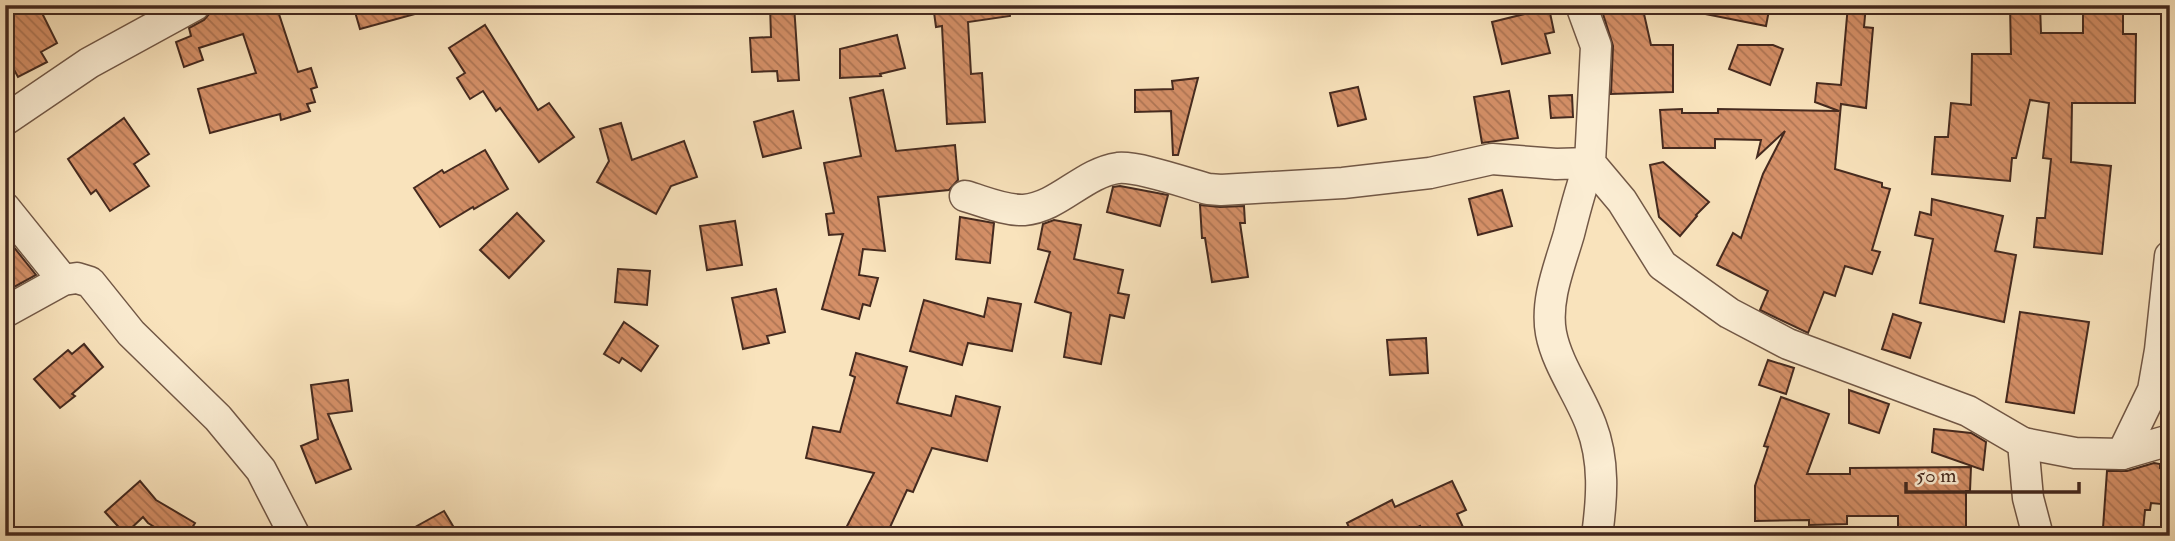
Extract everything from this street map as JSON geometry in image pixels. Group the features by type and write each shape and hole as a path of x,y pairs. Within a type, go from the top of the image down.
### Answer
{"street":[{"path":"5,120 89,63 195,5"},
{"path":"1581,5 1596,46 1590,163 1580,188 1553,289 1549,320 1556,349 1592,427 1600,463 1602,493 1597,536"},
{"path":"965,196 1002,207 1024,210 1052,201 1104,171 1122,168 1221,190 1343,183 1430,173 1492,159 1590,163 1622,201 1662,265 1729,313 1788,344 1968,411 2023,443 2075,453 2122,454 2170,440"},
{"path":"5,208 63,280"},
{"path":"2122,454 2153,390 2170,256"},
{"path":"5,313 63,280 77,278 90,282 131,332 218,418 261,470 295,536"},
{"path":"2023,443 2028,498 2038,536"}],"building":[{"path":"26,5 38,5 57,43 41,52 47,62 18,77 5,53 5,16"},
{"path":"220,5 223,14 251,5 276,5 298,72 311,68 317,87 311,89 315,102 307,104 310,111 281,120 280,114 210,133 198,89 256,73 243,34 199,48 203,60 184,67 176,42 191,36 189,28 204,20 212,6"},
{"path":"353,5 426,5 426,11 360,29"},
{"path":"770,5 794,5 799,80 778,81 777,71 752,72 750,38 771,37"},
{"path":"933,5 1009,5 1010,16 968,22 971,74 982,73 985,122 947,124 942,26 936,27"},
{"path":"1621,5 1642,5 1651,45 1673,45 1673,92 1611,94 1613,46 1603,14 1622,9"},
{"path":"1706,5 1770,5 1766,26 1705,14"},
{"path":"1848,5 1866,5 1864,27 1873,28 1866,108 1841,104 1835,169 1882,183 1882,187 1890,189 1872,250 1880,252 1872,274 1845,266 1835,296 1824,292 1808,333 1760,310 1768,291 1717,265 1733,233 1741,238 1763,174 1785,131 1757,157 1761,140 1715,139 1715,148 1663,148 1660,110 1682,109 1682,113 1718,113 1718,109 1839,111 1815,102 1817,83 1841,85"},
{"path":"2010,5 2040,5 2041,33 2083,33 2083,5 2123,5 2123,34 2136,34 2135,103 2072,103 2071,162 2111,166 2102,254 2034,247 2037,218 2045,218 2051,159 2043,158 2049,103 2030,100 2016,158 2012,158 2010,181 1932,174 1935,137 1948,137 1951,103 1971,105 1972,54 2011,54"},
{"path":"1549,8 1554,32 1545,34 1550,53 1502,64 1492,22"},
{"path":"485,25 538,110 549,103 574,137 539,162 500,108 496,111 483,91 470,99 457,78 465,73 449,48"},
{"path":"897,35 905,68 880,74 881,76 840,78 840,49"},
{"path":"1738,45 1773,45 1783,49 1770,85 1729,69"},
{"path":"1198,78 1178,155 1173,155 1171,111 1135,112 1135,90 1173,89 1172,81"},
{"path":"1358,87 1366,119 1338,126 1330,93"},
{"path":"883,90 896,151 955,145 958,180 949,190 878,197 885,251 863,249 859,275 878,278 870,306 863,304 859,319 822,309 843,234 829,235 826,214 834,213 824,163 861,156 850,98"},
{"path":"1509,91 1518,138 1482,143 1474,97"},
{"path":"1572,95 1573,117 1551,118 1549,96"},
{"path":"793,111 801,148 763,157 754,122"},
{"path":"124,118 149,154 134,164 149,186 110,211 96,190 91,194 68,159"},
{"path":"621,123 632,160 684,141 697,177 671,186 656,214 597,182 609,161 600,129"},
{"path":"485,150 508,189 440,227 414,188 442,170 444,173"},
{"path":"1663,162 1709,202 1680,236 1659,217 1650,165"},
{"path":"1113,187 1168,195 1160,226 1107,212"},
{"path":"1502,190 1512,226 1478,235 1469,199"},
{"path":"1932,199 2003,216 1995,251 2016,255 2004,322 1920,303 1933,239 1915,235 1920,212 1931,215"},
{"path":"1200,205 1244,206 1245,223 1240,223 1248,277 1212,282 1205,238 1202,238"},
{"path":"517,213 544,241 509,278 480,250"},
{"path":"960,217 994,223 990,263 956,259"},
{"path":"1054,220 1081,225 1074,259 1123,270 1118,293 1129,295 1124,318 1110,315 1101,364 1064,357 1071,313 1035,302 1050,252 1038,249 1043,224"},
{"path":"735,221 742,265 707,270 700,226"},
{"path":"5,236 36,275 5,292"},
{"path":"618,269 650,271 647,305 615,302"},
{"path":"776,289 785,332 767,336 769,343 743,349 732,298"},
{"path":"988,298 1021,304 1012,351 968,343 962,365 910,351 924,300 984,317"},
{"path":"2020,312 2089,322 2074,413 2006,402"},
{"path":"1893,314 1921,323 1910,358 1882,349"},
{"path":"624,322 658,346 641,371 622,358 619,363 604,354"},
{"path":"1426,338 1428,373 1390,375 1387,340"},
{"path":"84,344 103,367 60,408 34,379 68,350 72,354"},
{"path":"856,353 907,367 897,403 951,416 956,396 1000,407 987,461 932,448 913,492 907,490 886,536 842,536 874,473 806,458 813,427 840,432 855,377 850,375"},
{"path":"1768,360 1794,368 1786,394 1759,385"},
{"path":"348,380 352,411 328,414 351,469 316,483 301,446 318,439 311,385"},
{"path":"1849,390 1889,404 1879,433 1849,423"},
{"path":"1781,397 1829,414 1807,474 1850,474 1850,468 1971,467 1970,491 1966,491 1966,536 1898,536 1898,516 1847,516 1847,524 1809,525 1809,520 1755,521 1755,486 1768,447 1764,446"},
{"path":"1934,429 1971,433 1986,442 1983,470 1932,452"},
{"path":"2154,463 2163,468 2161,504 2151,503 2150,510 2145,510 2143,531 2103,528 2107,471 2127,471"},
{"path":"140,481 156,500 195,523 187,536 169,536 143,517 125,534 105,512"},
{"path":"1452,481 1466,510 1457,514 1467,536 1424,536 1420,526 1402,536 1353,536 1347,523 1392,500 1395,507"},
{"path":"444,511 459,536 399,536"}]}
